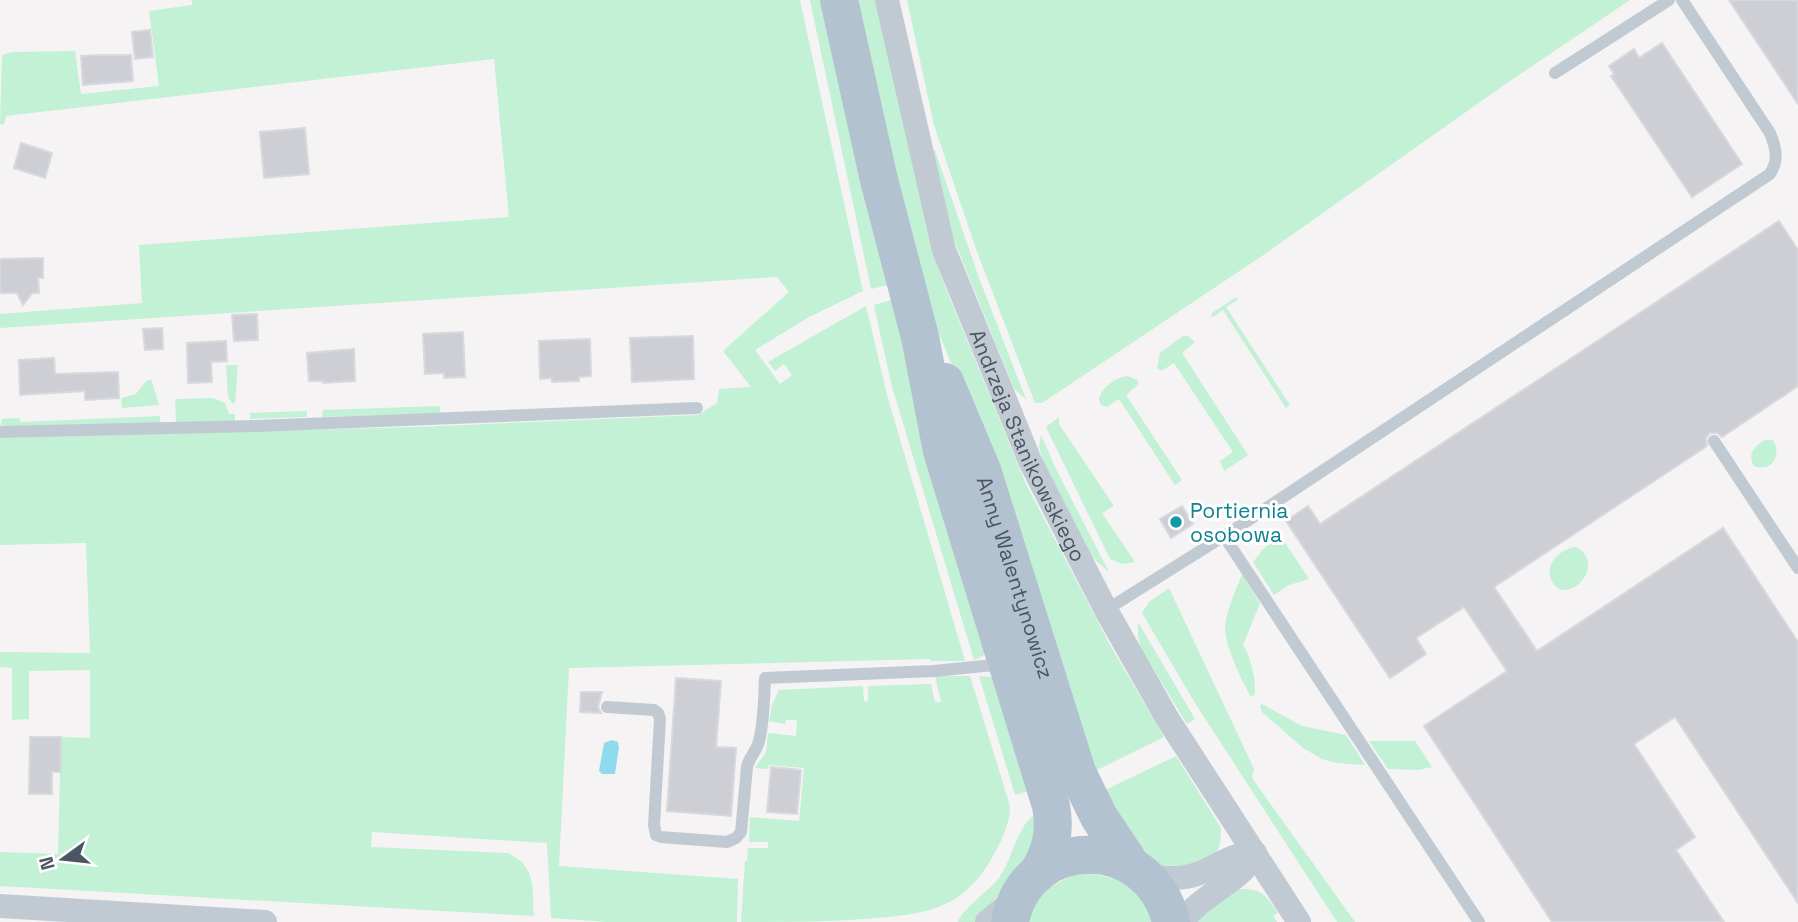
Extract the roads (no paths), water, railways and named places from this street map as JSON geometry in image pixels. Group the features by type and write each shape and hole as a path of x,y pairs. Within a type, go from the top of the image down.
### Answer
{"main road":[{"name":"Anny Walentynowicz","path":"839,0 876,170 907,285 942,452 1051,806 1054,824 1051,845 1022,897"},
{"name":"Anny Walentynowicz","path":"907,285 982,470 1077,772 1099,817 1139,871 1162,896 1171,922"},
{"path":"1022,897 1056,862 1088,854 1110,857 1139,871"}],"street":[{"name":"Andrzeja Stanikowskiego","path":"887,0 944,250 1030,461 1106,610 1167,718 1299,922"},
{"path":"1139,871 1186,876 1197,874 1238,855 1255,853"},
{"path":"1183,922 1197,904 1238,875 1255,853"},
{"path":"987,922 1022,897"},
{"path":"0,906 265,922"}],"lane":[{"path":"1555,73 1669,0"},
{"path":"1106,610 1224,536 1770,174 1776,166 1777,156 1770,133 1682,0"},
{"path":"0,432 256,426 697,408"},
{"path":"1714,442 1798,568"},
{"path":"1224,536 1479,922"},
{"path":"607,707 654,710 658,713 660,719 653,825 656,835 727,842 741,832 748,760 758,746 761,736 765,678 934,671 1007,664"}],"water":[{"path":"612,740 618,742 619,747 615,774 602,774 599,771 604,743"}],"place":[{"name":"Portiernia osobowa","path":"1176,522"}]}
